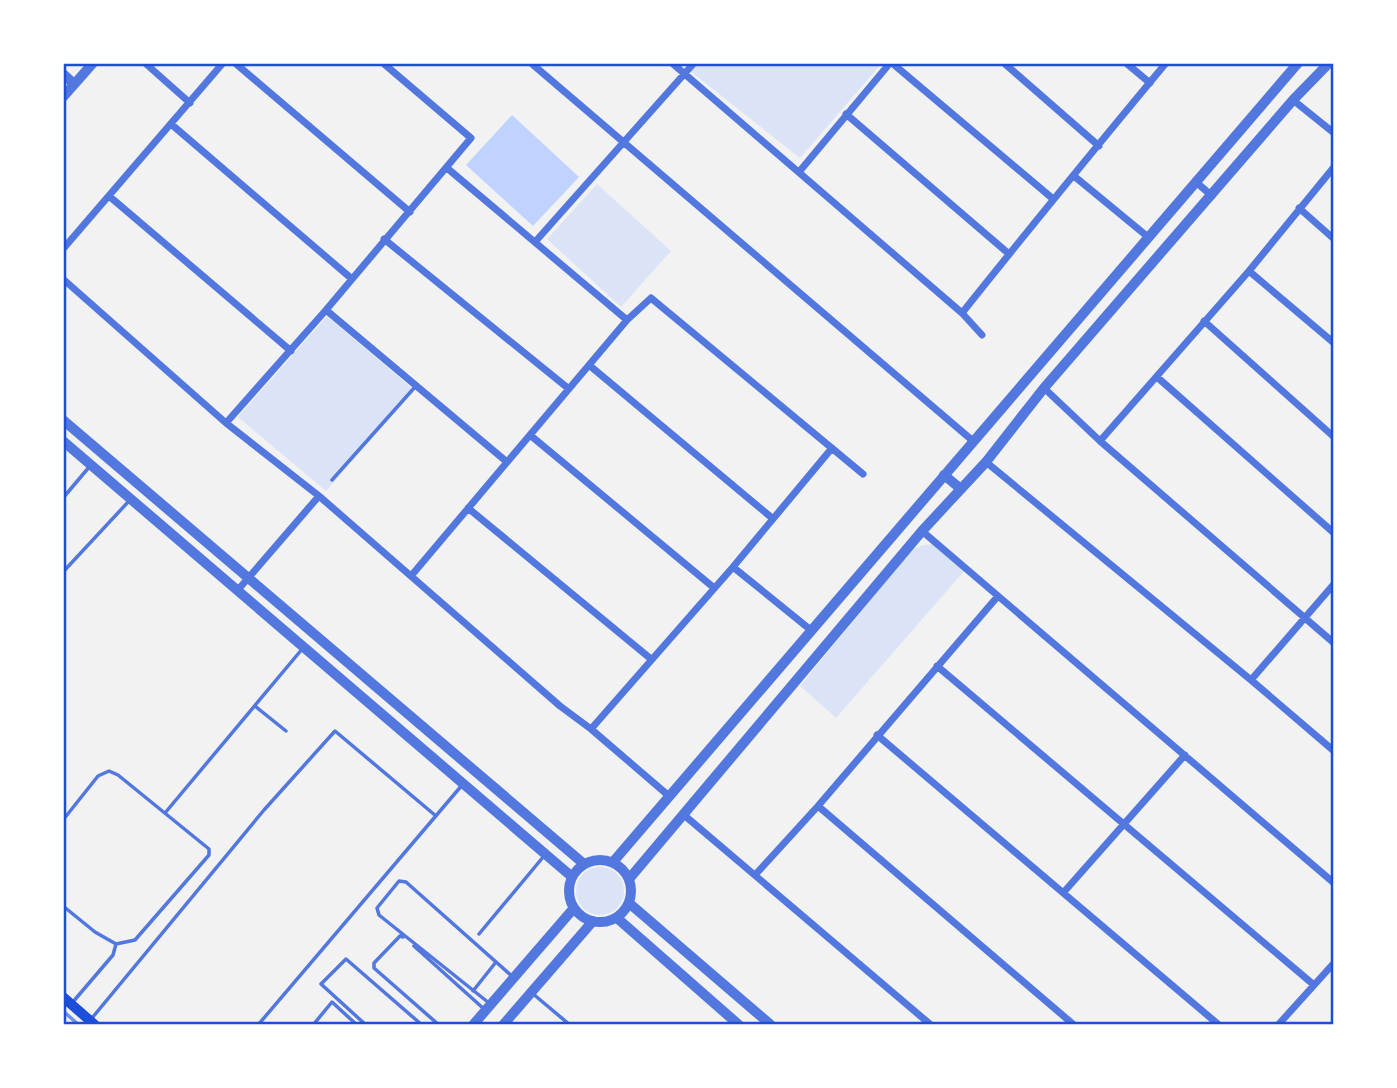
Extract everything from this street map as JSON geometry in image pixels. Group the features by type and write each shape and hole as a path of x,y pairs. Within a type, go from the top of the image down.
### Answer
{"main road":[{"path":"67,1001 92,1023"}],"street":[{"path":"63,97 93,63"},
{"path":"145,63 190,103"},
{"path":"63,249 223,63"},
{"path":"235,63 410,212"},
{"path":"226,423 326,310 471,138 383,63"},
{"path":"531,63 973,441"},
{"path":"672,63 962,313 982,335"},
{"path":"535,242 694,63"},
{"path":"799,172 891,63 1052,198"},
{"path":"1004,63 1100,146"},
{"path":"1126,63 1150,83"},
{"path":"962,313 1052,198 1100,146 1166,63"},
{"path":"613,862 1298,63"},
{"path":"629,879 922,531 986,462 1044,388 1293,100 1329,63"},
{"path":"63,74 74,84"},
{"path":"1293,100 1334,133"},
{"path":"846,114 1009,254"},
{"path":"171,124 352,279"},
{"path":"1100,441 1249,271 1334,167"},
{"path":"447,168 627,320"},
{"path":"1074,176 1148,237"},
{"path":"1196,182 1212,196"},
{"path":"109,196 290,351"},
{"path":"1299,208 1334,239"},
{"path":"384,239 569,389"},
{"path":"1249,271 1334,344"},
{"path":"63,279 226,423 319,496 559,706 591,729 669,796"},
{"path":"411,576 627,320 651,298 863,474"},
{"path":"326,310 508,462"},
{"path":"1204,321 1334,437"},
{"path":"1067,332 1082,344"},
{"path":"589,365 772,518"},
{"path":"1157,377 1334,533"},
{"path":"1044,388 1100,441 1334,643"},
{"path":"63,420 584,864"},
{"path":"530,435 713,586"},
{"path":"63,440 571,876"},
{"path":"591,729 713,586 733,567 832,448"},
{"path":"986,462 1334,751"},
{"path":"944,475 961,489"},
{"path":"237,591 319,496"},
{"path":"468,508 651,659"},
{"path":"922,531 1334,883"},
{"path":"733,567 811,631"},
{"path":"1251,680 1334,584"},
{"path":"755,875 818,806 998,596"},
{"path":"937,666 1314,985"},
{"path":"877,735 1219,1025"},
{"path":"1063,893 1185,755"},
{"path":"818,806 1074,1025"},
{"path":"684,815 931,1025"},
{"path":"595,861 613,862 629,879 632,892 629,903 617,918 607,922 593,921 585,919 574,908 569,890 571,876 584,864 595,861"},
{"path":"629,903 771,1025"},
{"path":"473,1025 574,908"},
{"path":"617,918 739,1025"},
{"path":"503,1025 593,921"},
{"path":"1278,1025 1334,963"}],"lane":[{"path":"332,480 416,386"},
{"path":"63,498 91,464"},
{"path":"63,572 130,499"},
{"path":"165,813 303,648"},
{"path":"255,706 286,731"},
{"path":"92,1023 264,810 335,731 436,816"},
{"path":"63,820 98,776 109,771 118,775 209,849 209,855 135,940 116,944 95,932 63,906"},
{"path":"258,1025 463,784"},
{"path":"479,934 545,854"},
{"path":"488,1007 474,991 379,915 377,908 392,889 401,880 405,881 514,978"},
{"path":"439,1025 374,968 374,962 400,936 488,1007"},
{"path":"67,1001 113,955 116,944"},
{"path":"366,1025 321,984 346,959 422,1025"},
{"path":"474,991 496,962"},
{"path":"531,992 570,1025"},
{"path":"313,1025 332,1002 357,1025"}],"shaded area":[{"path":"697,63 882,63 800,158 690,71"},
{"path":"597,184 671,251 621,307 547,239"},
{"path":"327,316 414,390 326,491 238,417"},
{"path":"938,544 966,569 836,718 800,686 911,550"},
{"path":"600,867 617,874 624,891 617,908 600,915 583,908 576,891 583,874"}],"water":[{"path":"512,115 579,177 533,226 466,165"}],"railway":[{"path":"63,1011 79,1025"}]}
